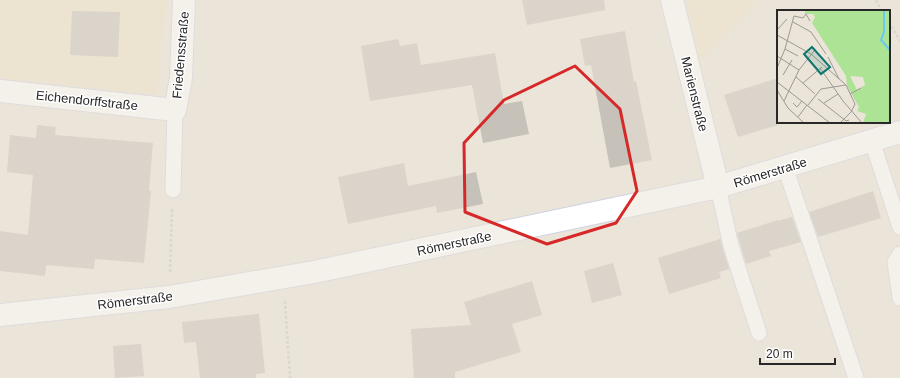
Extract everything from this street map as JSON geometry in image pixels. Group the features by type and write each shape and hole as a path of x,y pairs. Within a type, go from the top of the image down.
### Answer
{"street":[{"name":"Friedensstraße","path":"175,110 180,78 184,0"},
{"name":"Marienstraße","path":"672,0 718,187"},
{"name":"Eichendorffstraße","path":"0,91 175,110"},
{"name":"Römerstraße","path":"0,315 169,297 314,272 718,187 900,132"}],"lane":[{"path":"173,190 175,110"},
{"path":"872,141 900,227"},
{"path":"785,167 856,378"},
{"path":"718,187 731,246 759,333"},
{"path":"900,254 895,262 900,298"}],"path":[{"path":"876,0 881,10"},
{"path":"890,24 900,41"},
{"path":"170,263 173,190"},
{"path":"284,296 290,378"}],"highlighted area":[{"path":"575,66 620,109 637,191 616,223 547,244 465,212 464,143 504,100"}],"shaded area":[{"path":"0,0 166,0 157,95 0,78"},
{"path":"686,0 758,0 700,62"}],"building":[{"path":"522,0 604,0 605,10 527,25"},
{"path":"72,11 120,12 118,57 70,55"},
{"path":"625,31 634,82 636,81 652,160 610,168 591,65 585,66 580,39"},
{"path":"398,39 400,46 417,43 421,65 495,53 504,104 522,101 529,134 483,143 472,85 370,101 361,46"},
{"path":"777,78 778,125 738,137 724,95"},
{"path":"37,125 56,127 55,135 153,143 149,190 151,191 144,263 95,259 94,269 46,265 45,276 0,271 0,231 28,235 33,175 7,172 10,135 36,138"},
{"path":"404,163 408,186 476,172 483,204 437,213 436,206 348,224 338,177"},
{"path":"873,191 881,218 818,237 809,212"},
{"path":"792,217 801,242 769,251 771,256 746,264 737,233"},
{"path":"720,239 729,269 719,272 721,278 669,294 658,258"},
{"path":"613,263 622,295 592,303 584,271"},
{"path":"532,281 542,315 512,324 521,352 455,372 455,378 414,378 411,329 471,325 464,302"},
{"path":"259,314 265,373 256,374 256,378 200,378 196,342 184,343 182,322"},
{"path":"141,344 144,376 115,378 113,346"}]}
